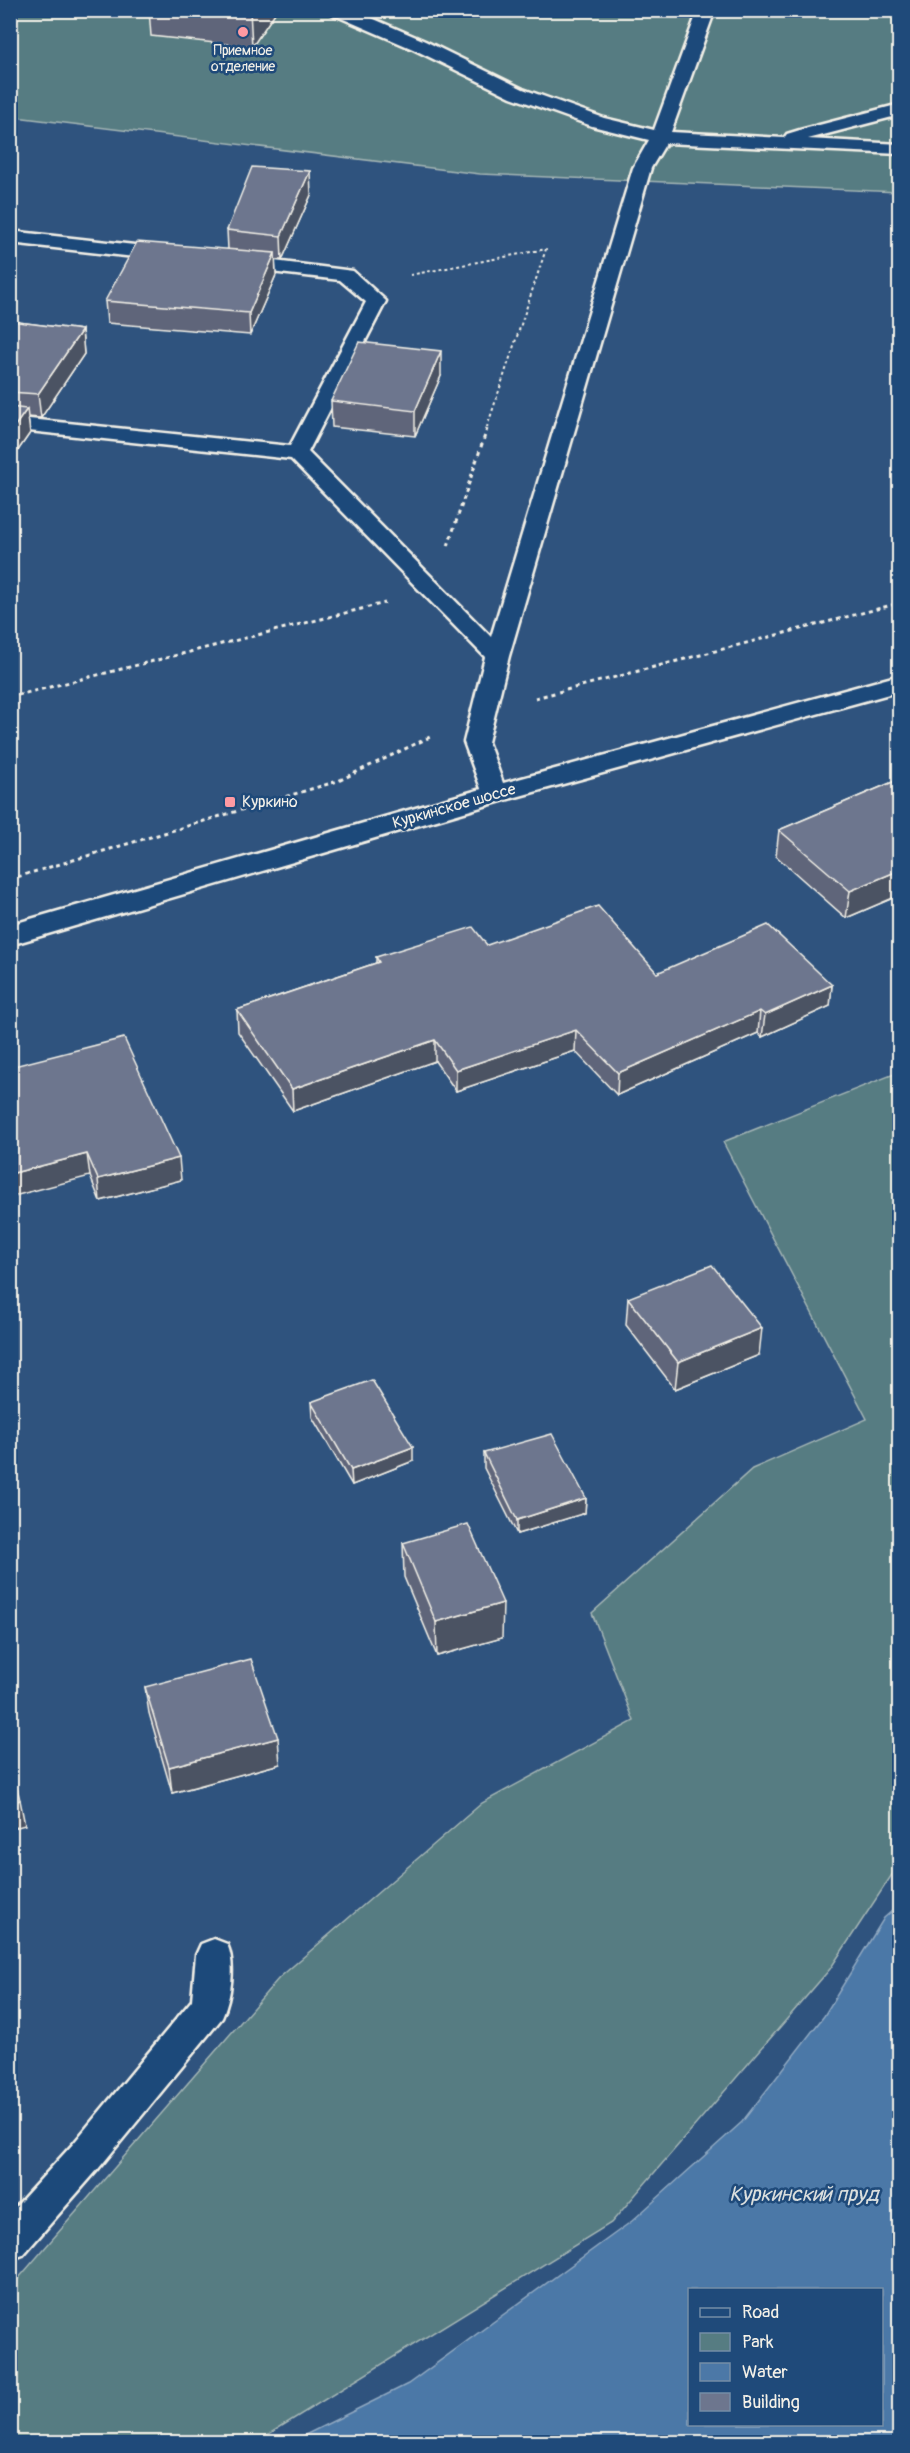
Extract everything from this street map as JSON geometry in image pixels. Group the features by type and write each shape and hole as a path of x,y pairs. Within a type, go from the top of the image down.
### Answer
{"main road":[{"name":"Куркинское шоссе","path":"10,935 495,794 900,683"}],"lane":[{"path":"338,10 400,36 517,93 598,122 660,137 900,149"},
{"path":"495,794 476,742 497,656 642,168 660,137 707,10"},
{"path":"774,144 818,129 876,117 900,109"},
{"path":"10,237 184,256"},
{"path":"219,260 346,274 376,301 297,453"},
{"path":"10,423 297,453 497,656"},
{"path":"10,2242 86,2156 209,2006 214,1955"}],"green space":[{"path":"11,11 899,11 899,192 480,174 16,117 11,113"},
{"path":"899,1072 899,1864 830,1969 611,2223 256,2442 11,2442 11,2287 279,1978 482,1803 634,1721 592,1613 752,1469 867,1419 723,1142"}],"water":[{"name":"Куркинский пруд","path":"899,1905 899,2442 291,2442 408,2384 632,2221 742,2122 824,2016 884,1918"}],"building":[{"path":"252,167 310,171 281,236 227,230"},
{"path":"137,242 275,253 249,313 105,301"},
{"path":"10,321 82,330 38,394 10,392"},
{"path":"359,342 441,351 415,411 331,401"},
{"path":"10,407 27,409 10,433"},
{"path":"900,779 900,870 850,891 779,830"},
{"path":"598,906 657,973 768,925 832,985 765,1015 760,1011 618,1073 576,1030 456,1070 435,1040 292,1089 237,1010 379,962 376,957 473,927 487,945"},
{"path":"124,1038 179,1158 98,1179 87,1154 10,1174 10,1067"},
{"path":"712,1265 762,1328 678,1362 628,1298"},
{"path":"372,1380 413,1447 351,1470 311,1402"},
{"path":"552,1434 586,1498 517,1520 484,1453"},
{"path":"468,1524 503,1603 436,1622 403,1543"},
{"path":"251,1659 278,1738 169,1767 145,1687"},
{"path":"10,1759 20,1800 10,1803"}],"place":[{"name":"Приемное отделение","path":"243,32"},
{"name":"Куркино","path":"230,802"}]}
